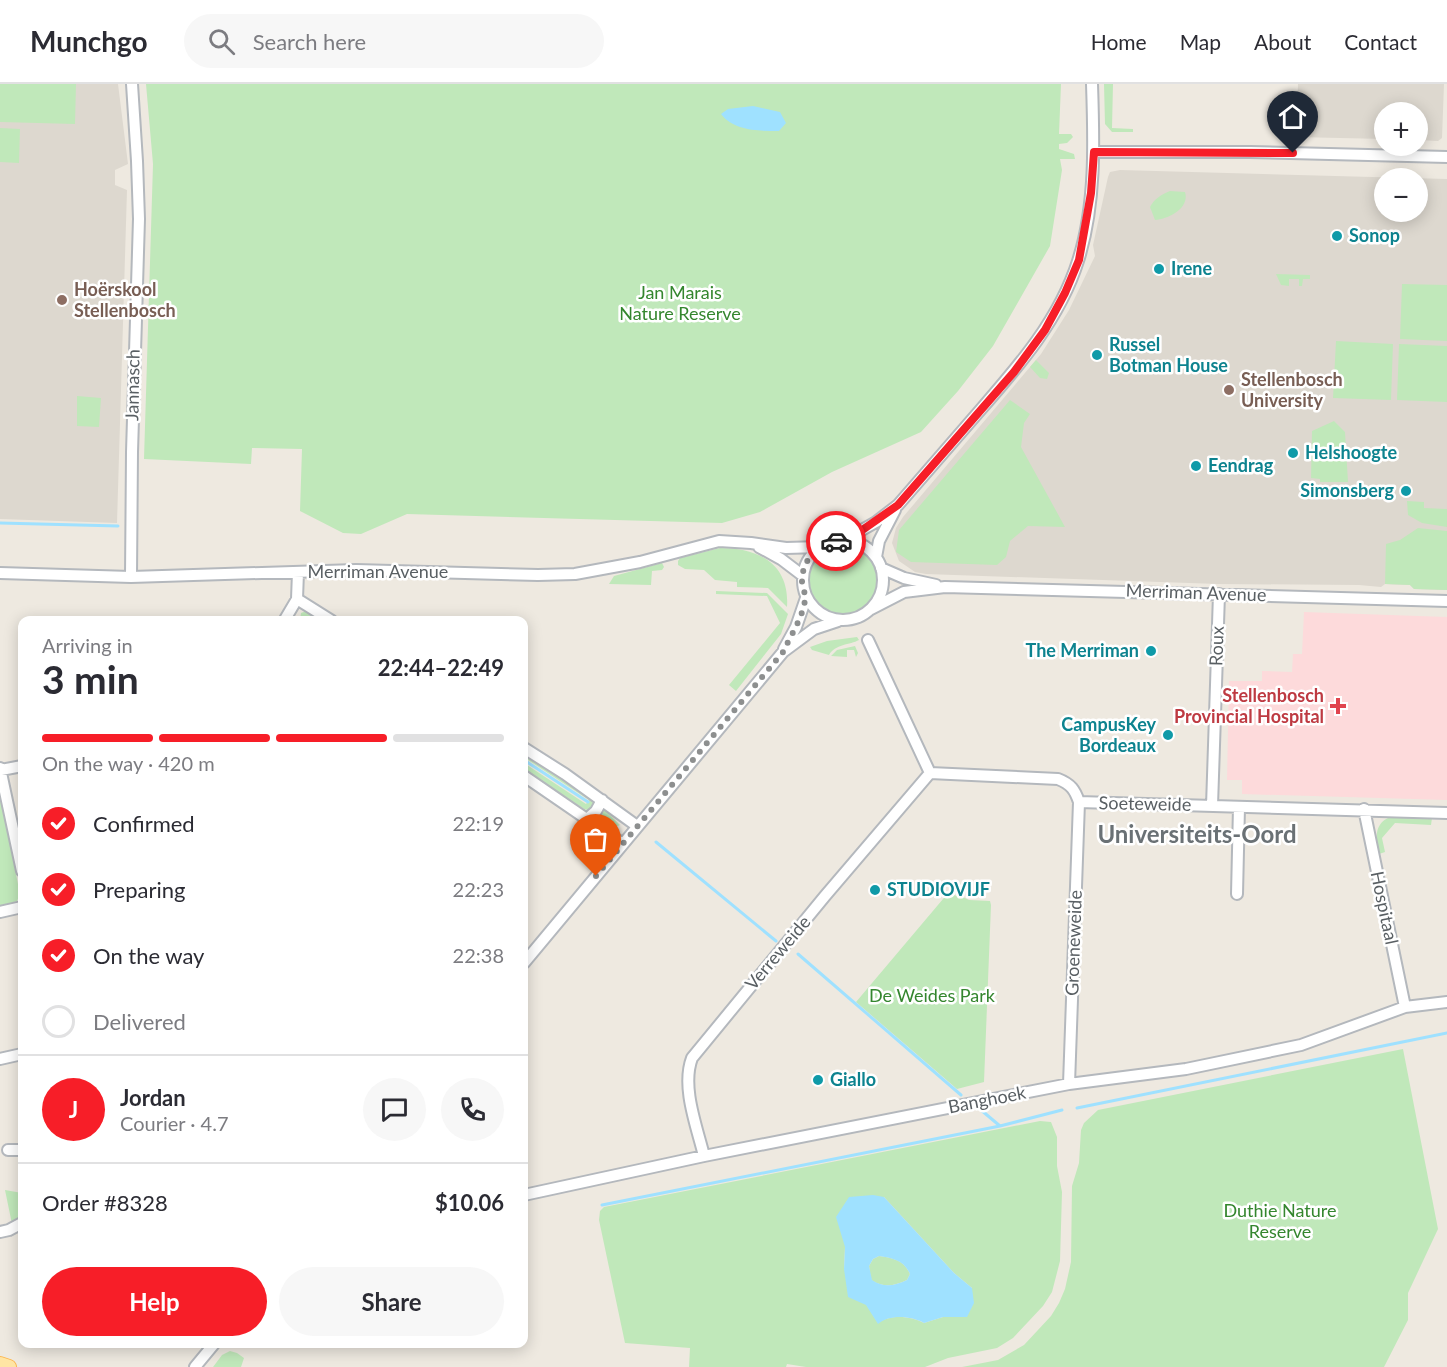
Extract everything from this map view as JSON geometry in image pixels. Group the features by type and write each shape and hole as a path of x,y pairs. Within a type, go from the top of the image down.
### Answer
{"main road":[{"path":"0,1364 9,1367"}],"street":[{"name":"Jannasch","path":"131,578 132,452 139,219 132,84"},
{"path":"876,557 879,541 898,505 1014,372 1045,330 1065,293 1079,260 1091,193 1094,152 1092,84"},
{"path":"1094,152 1250,152 1447,157"},
{"path":"838,621 822,615 810,605 806,598 802,575 808,559 820,547 844,540 866,528 898,505"},
{"name":"Merriman Avenue","path":"0,573 131,578 356,570 575,574 640,562 705,544 730,540 786,548 820,547"},
{"path":"783,652 814,629 838,621 856,619 877,602 883,585 881,568 876,557 862,545 844,540"},
{"name":"Merriman Avenue","path":"751,543 781,559 802,575"},
{"name":"Merriman Avenue","path":"881,568 904,579 945,587"},
{"path":"287,616 297,599 298,572"},
{"name":"Merriman Avenue","path":"871,609 904,592 945,587 1447,601"},
{"name":"Roux","path":"1212,806 1219,594"},
{"path":"528,958 783,652 796,627 806,598"},
{"path":"297,599 324,616"},
{"path":"868,640 930,773"},
{"path":"528,751 637,826"},
{"path":"18,767 0,769 18,852"},
{"name":"Soeteweide","path":"930,773 1058,779 1074,789 1079,802 1447,813"},
{"name":"Verreweide","path":"704,1156 688,1088 692,1058 930,773"},
{"path":"528,780 623,844"},
{"path":"587,819 597,811 602,800"},
{"name":"Groeneweide","path":"1069,1084 1079,802"},
{"path":"1237,894 1239,807"},
{"name":"Hospitaal","path":"1364,809 1405,1006"},
{"path":"0,912 18,908"},
{"name":"Banghoek","path":"528,1194 704,1156 1069,1084 1186,1069 1301,1046 1405,1006 1447,1002"},
{"path":"0,1059 18,1055"},
{"path":"9,1150 18,1150"},
{"path":"0,1232 18,1225"},
{"path":"195,1367 211,1348"}],"shaded area":[{"name":"Hoërskool Stellenbosch","path":"0,84 118,84 128,164 115,170 115,185 127,190 117,523 0,519"},
{"path":"1298,84 1444,84 1442,138 1438,141 1428,140 1428,102 1374,102 1374,139 1296,137"},
{"name":"Stellenbosch University","path":"1120,170 1374,177 1374,222 1428,222 1428,178 1447,179 1447,590 1414,589 1410,585 1385,584 1381,587 1218,584 926,574 915,572 899,561 892,543 896,528 903,517 1041,354 1069,310 1095,256 1093,245 1110,172"},
{"name":"Stellenbosch Provincial Hospital","path":"1304,612 1447,617 1447,800 1242,794 1242,780 1227,780 1229,681 1262,681 1262,671 1292,672 1293,654 1302,654"}],"green space":[{"path":"0,84 76,84 75,124 0,122"},
{"name":"Jan Marais Nature Reserve","path":"146,84 1061,84 1059,134 1071,134 1073,137 1067,143 1059,144 1059,149 1074,154 1075,159 1060,159 1062,170 1050,246 993,346 958,391 921,432 832,472 760,512 722,523 407,514 361,534 343,533 300,511 302,449 252,448 251,464 144,459 153,164"},
{"path":"1104,84 1113,84 1112,128 1133,129 1133,132 1112,132 1105,124"},
{"path":"0,128 20,129 19,163 0,162"},
{"path":"1170,191 1185,192 1184,203 1172,215 1155,220 1150,207 1158,197"},
{"path":"1276,274 1310,275 1310,279 1303,279 1302,286 1299,286 1299,279 1289,279 1289,286 1281,285"},
{"path":"1402,284 1447,285 1447,341 1400,339"},
{"path":"1336,341 1393,344 1391,400 1333,398"},
{"path":"1399,344 1447,346 1447,402 1397,400"},
{"path":"1036,360 1049,373 1047,379 1040,378 1030,367"},
{"path":"77,396 101,398 99,427 77,426"},
{"path":"1010,400 1030,414 1024,423 1021,447 1065,527 1028,526 1010,541 1006,557 997,565 911,562 896,552 899,530"},
{"path":"1334,421 1345,432 1348,482 1320,482 1320,479 1311,478 1312,431"},
{"path":"1407,501 1424,502 1424,508 1447,509 1447,527 1422,523 1408,515"},
{"path":"1418,528 1447,531 1447,590 1414,589 1410,585 1385,584 1386,544 1400,540"},
{"path":"842,545 855,548 867,555 874,567 877,580 874,593 867,605 855,612 842,615 829,612 817,605 810,593 807,580 810,567 817,555 829,548"},
{"path":"720,548 747,551 769,561 783,580 787,592 787,607 768,588 737,587 737,582 715,580 704,570 685,569 678,565 680,558"},
{"path":"662,563 664,567 662,570 652,571 651,585 609,584 614,576"},
{"path":"716,591 767,593 788,614 781,634 736,691 729,685 780,623 767,596 716,594"},
{"path":"309,610 318,616 301,616 301,613"},
{"path":"857,637 859,640 839,647 829,655 812,650 810,647 827,641"},
{"path":"855,646 858,653 856,657 854,650 847,650 847,657 831,656 837,650"},
{"path":"528,754 593,800 593,807 588,810 584,809 528,772 528,766 586,804 589,800 528,760"},
{"path":"0,795 18,884 18,899 0,907"},
{"path":"604,809 620,825 606,823 597,817"},
{"path":"1395,816 1432,818 1431,825 1395,823 1382,838 1385,852 1379,854 1377,836 1380,825 1388,818"},
{"name":"De Weides Park","path":"954,886 956,887 952,893 959,898 961,896 969,900 990,901 991,905 984,1082 957,1089 856,1002"},
{"name":"Duthie Nature Reserve","path":"1403,1049 1438,1229 1408,1293 1408,1320 1384,1367 962,1367 998,1360 1024,1345 1051,1316 1059,1303 1065,1289 1071,1262 1072,1186 1079,1163 1081,1130 1084,1123 1098,1110"},
{"path":"1040,1121 1051,1122 1057,1137 1057,1166 1062,1192 1060,1261 1052,1292 1043,1306 1013,1338 997,1348 948,1358 925,1367 806,1367 787,1364 786,1367 689,1367 690,1348 625,1343 599,1220 600,1211 604,1207","holes":["884,1197 954,1273 972,1288 943,1317 924,1323 894,1317 878,1323 844,1269 845,1247"]},
{"path":"5,1190 18,1192 18,1220 12,1224"},
{"path":"879,1256 893,1259 908,1269 910,1274 907,1280 889,1285 871,1280 869,1266 873,1259"},
{"path":"230,1351 244,1358 241,1367 213,1367 222,1355"}],"water":[{"path":"753,106 780,112 786,123 779,131 755,130 733,124 721,114 728,109"},
{"path":"873,1195 884,1197 954,1273 972,1288 974,1303 967,1317 943,1317 924,1323 894,1317 878,1324 866,1305 848,1297 844,1269 845,1247 836,1217 849,1197","holes":["879,1256 897,1260 910,1274 907,1280 889,1285 872,1280 869,1266 873,1259"]}],"waterway":[{"path":"0,523 118,526"},
{"path":"528,763 588,802"},
{"path":"656,842 776,941"},
{"path":"798,954 961,1095"},
{"path":"1077,1108 1447,1033"},
{"path":"981,1110 1000,1126"},
{"path":"602,1205 1000,1126 1062,1110"}],"way so far":[{"path":"596,876 783,652 796,627 806,598 802,583 804,567 813,552 827,543 836,541"}],"place":[{"name":"Sonop","path":"1337,236"},
{"name":"Irene","path":"1159,269"},
{"name":"Hoërskool Stellenbosch","path":"62,300"},
{"name":"Russel Botman House","path":"1097,355"},
{"name":"Stellenbosch University","path":"1229,390"},
{"name":"Helshoogte","path":"1293,453"},
{"name":"Eendrag","path":"1196,466"},
{"name":"Simonsberg","path":"1406,491"},
{"name":"The Merriman","path":"1151,651"},
{"name":"Stellenbosch Provincial Hospital","path":"1338,706"},
{"name":"CampusKey Bordeaux","path":"1168,735"},
{"name":"STUDIOVIJF","path":"875,890"},
{"name":"Giallo","path":"818,1080"}],"district":[{"name":"Universiteits-Oord","path":"1197,835"}],"route":[{"path":"836,541 858,533 898,505 1014,372 1045,330 1065,293 1079,260 1091,193 1094,152 1293,153"}]}
